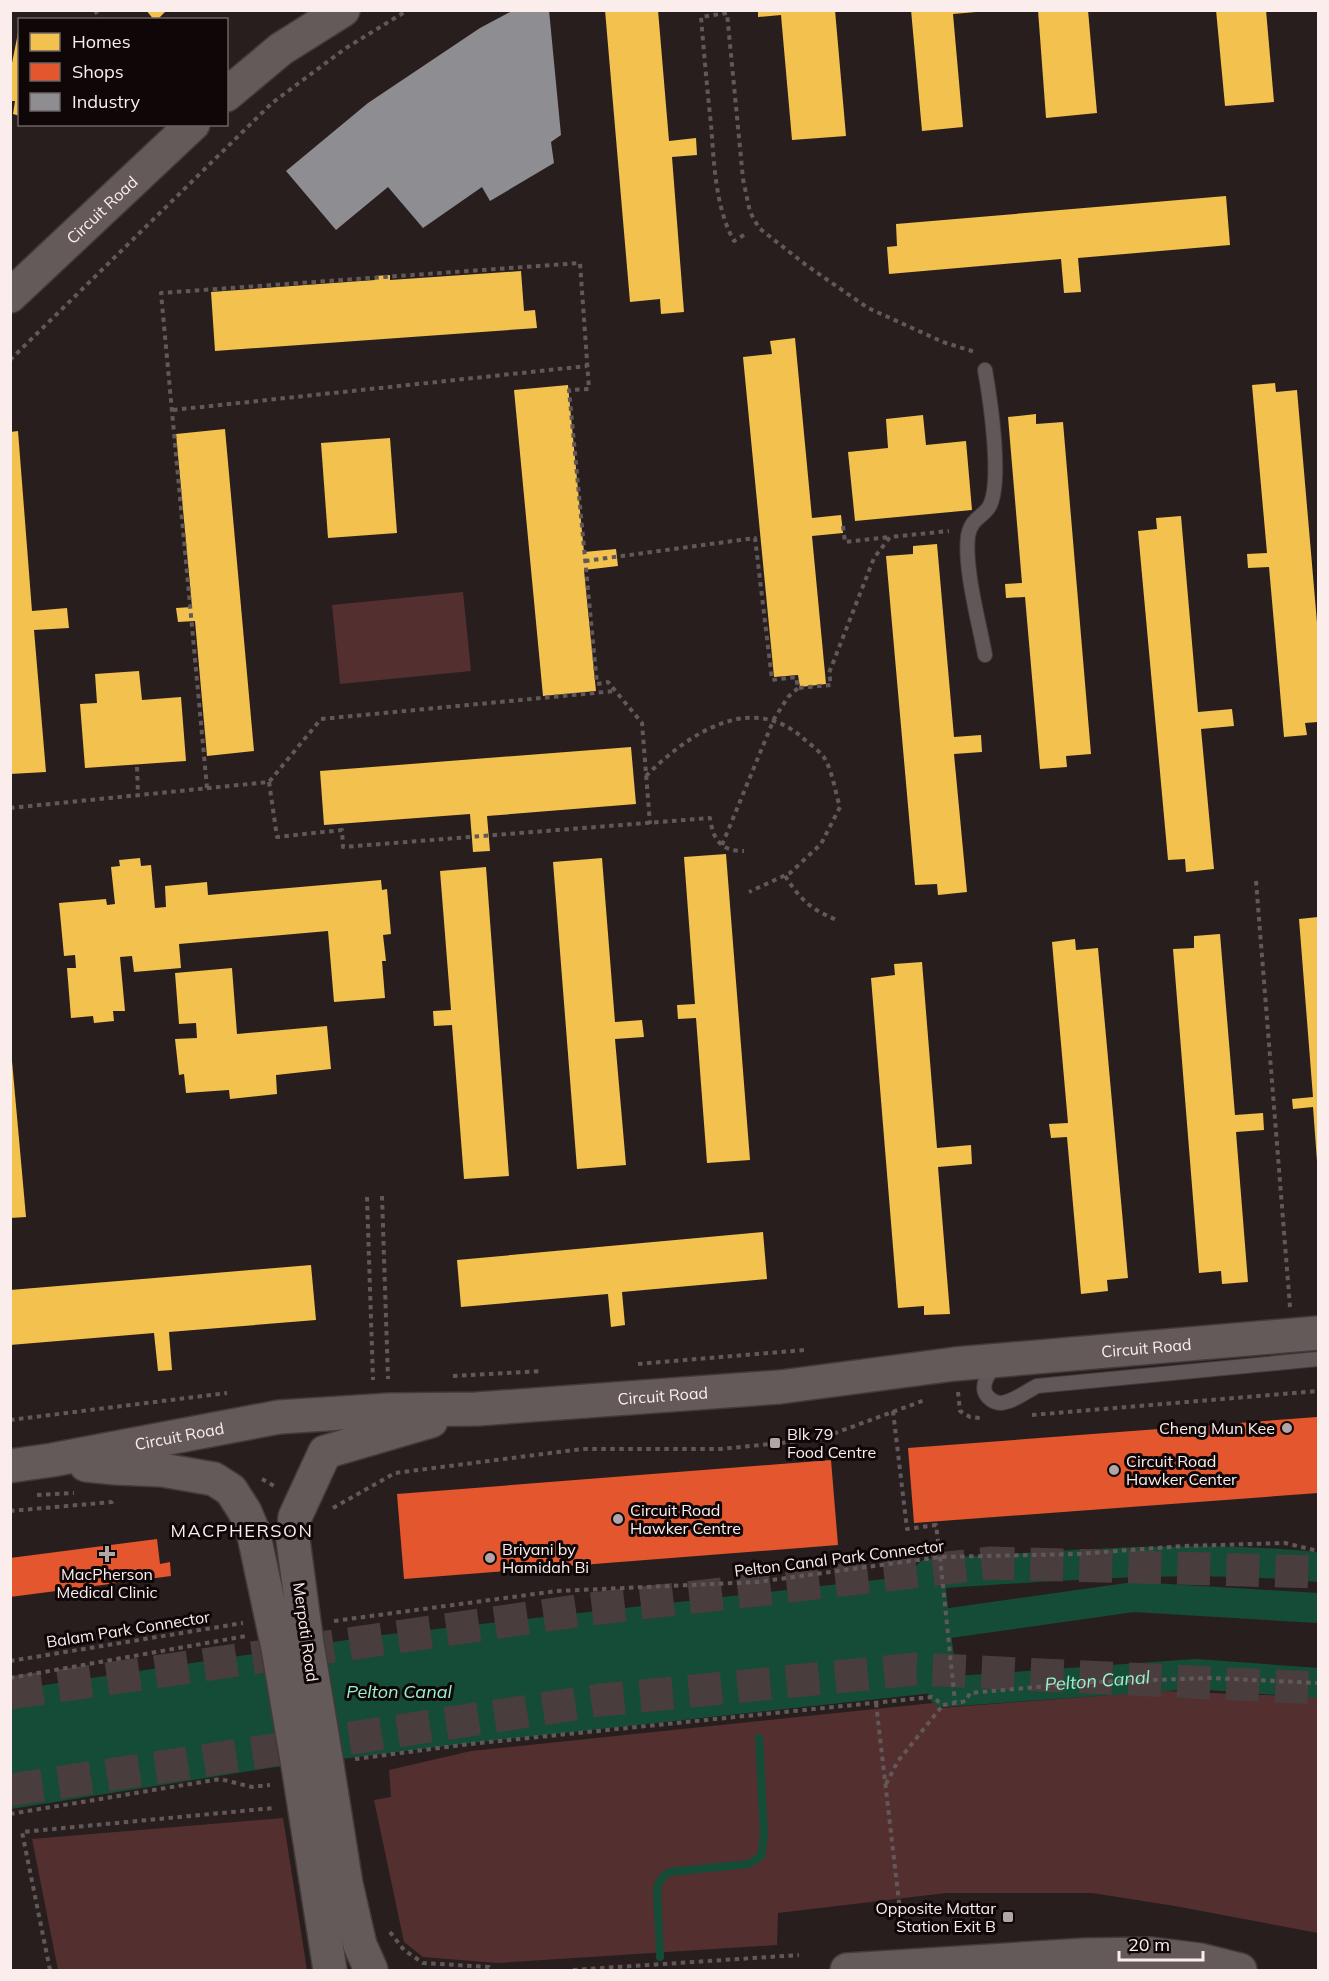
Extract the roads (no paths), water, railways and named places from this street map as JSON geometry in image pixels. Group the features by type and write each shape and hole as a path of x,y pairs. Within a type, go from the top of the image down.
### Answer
{"street":[{"path":"228,92 281,49 343,10"},
{"name":"Circuit Road","path":"10,296 191,126"},
{"name":"Circuit Road","path":"10,1466 279,1417 389,1410 477,1409 780,1387 955,1364 1318,1333"},
{"name":"Merpati Road","path":"291,1637 295,1517 326,1452 477,1409"},
{"name":"Merpati Road","path":"52,1460 116,1468 162,1470 214,1479 231,1490 245,1512 291,1637 315,1773 346,1884 360,1945 371,1971"},
{"name":"Merpati Road","path":"315,1773 330,1971"},
{"path":"847,1971 1084,1955 1151,1954 1200,1960 1240,1971"}],"lane":[{"path":"985,370 992,408 995,464 993,488 989,508 976,518 968,535 970,571 985,655"},
{"path":"998,1361 985,1382 984,1391 989,1398 998,1403 1006,1402 1037,1386 1318,1359"}],"water":[{"name":"Pelton Canal","path":"929,1574 943,1692 462,1744 269,1768 11,1809 11,1690 374,1636"}],"waterway":[{"name":"Pelton Canal","path":"1318,1567 1270,1563 1173,1561 929,1574 943,1692 1196,1674 1318,1683"},
{"name":"Pelton Canal","path":"893,1631 1134,1597 1318,1608"},
{"path":"660,1957 657,1888 661,1879 669,1872 749,1864 761,1856 764,1835 759,1738"}],"tunnel":[{"path":"10,1693 590,1609 991,1563 1318,1572"},
{"path":"10,1790 601,1700 916,1669 1318,1688"}],"place":[{"name":"Cheng Mun Kee","path":"1287,1428"},
{"name":"Blk 79 Food Centre","path":"775,1443"},
{"name":"Circuit Road Hawker Center","path":"1114,1470"},
{"name":"Circuit Road Hawker Centre","path":"618,1519"},
{"name":"MacPherson Medical Clinic","path":"107,1554"},
{"name":"Briyani by Hamidah Bi","path":"490,1558"},
{"name":"Opposite Mattar Station Exit B","path":"1008,1917"}],"district":[{"name":"MACPHERSON","path":"242,1531"}]}
